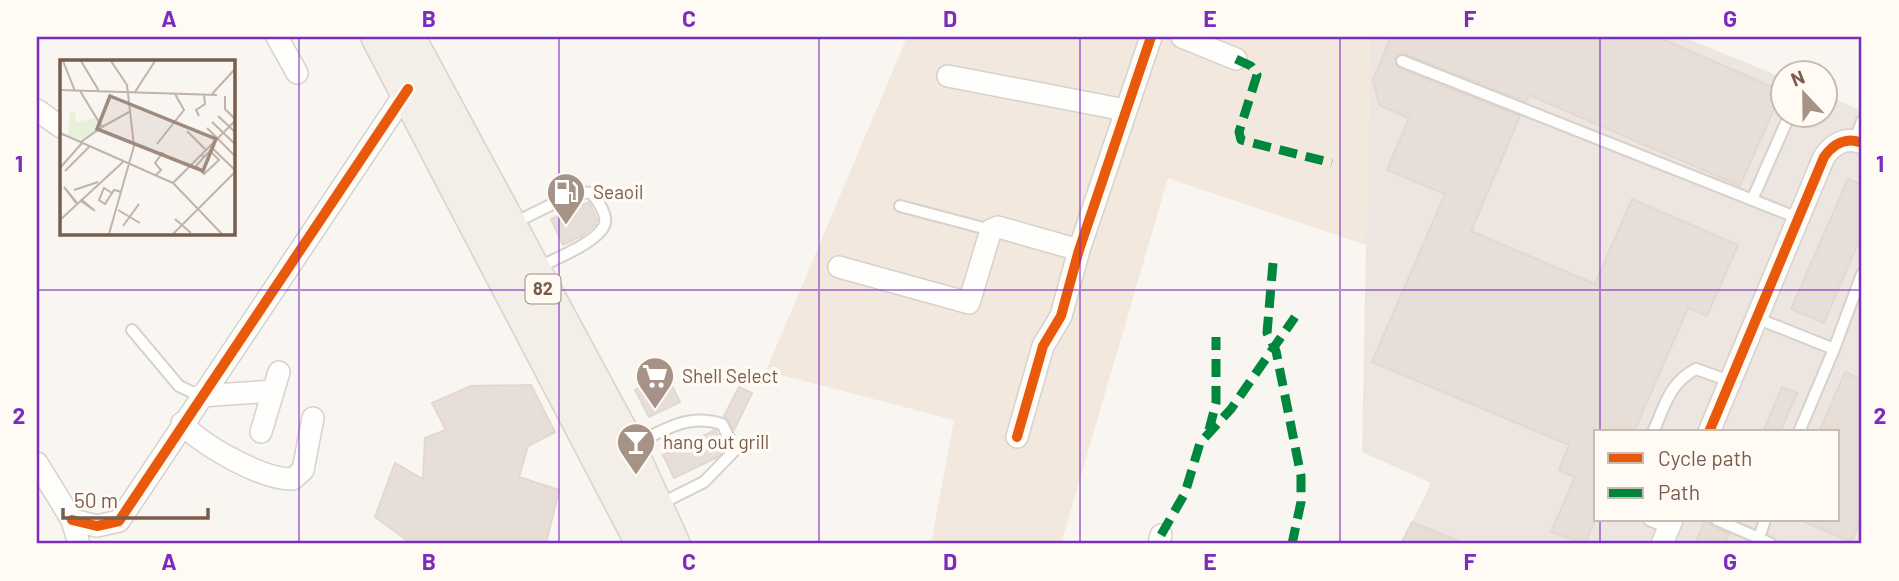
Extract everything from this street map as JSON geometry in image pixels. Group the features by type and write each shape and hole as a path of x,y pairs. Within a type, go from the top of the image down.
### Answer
{"main road":[{"name":"82","path":"379,37 644,544"},
{"name":"82","path":"407,37 628,447 672,544"}],"street":[{"path":"277,37 298,74"},
{"path":"1017,437 1043,346 1061,316 1079,250 1151,37"},
{"path":"1182,37 1236,59"},
{"path":"948,76 1125,110"},
{"path":"72,520 97,526 120,521 182,423 408,89"},
{"path":"37,110 60,126"},
{"path":"1710,430 1831,146 1860,135"},
{"path":"839,267 969,303 991,230 999,227 1079,250"},
{"path":"200,397 276,382 261,432"},
{"path":"182,423 206,445 274,477 293,480 303,470 313,418"},
{"path":"37,463 72,520 79,544"}],"lane":[{"path":"1402,61 1798,218"},
{"path":"1752,200 1783,130"},
{"path":"509,225 577,192 592,193 597,201 606,219 604,226 588,242 533,270"},
{"path":"900,206 991,230"},
{"path":"1800,430 1862,274"},
{"path":"1756,318 1834,349"},
{"path":"132,330 179,386 200,397"},
{"path":"1654,430 1675,381 1683,375 1696,369 1730,381"},
{"path":"628,447 690,419 705,418 722,424 731,439 735,450 704,482 654,507"},
{"path":"1652,522 1668,531"},
{"path":"1722,522 1771,544"},
{"path":"1759,538 1764,522"}],"shaded area":[{"path":"907,37 1370,37 1366,245 1168,178 1061,544 931,544 954,420 766,371"},
{"path":"1370,37 1684,37 1770,73 1770,130 1840,130 1840,101 1862,111 1862,544 1401,544 1431,483 1362,452"}],"building":[{"path":"1391,37 1658,37 1770,86 1770,118 1740,186 1529,95 1526,102 1405,54 1395,58 1399,68 1520,116 1471,231 1595,284 1632,199 1738,245 1707,316 1688,308 1635,430 1594,430 1594,522 1585,544 1551,532 1575,477 1559,470 1569,445 1372,362 1445,194 1387,170 1409,118 1379,105 1373,80"},
{"path":"1848,179 1862,185 1862,234 1824,323 1791,309"},
{"path":"589,202 597,220 595,225 582,236 563,245 551,219"},
{"path":"1845,372 1862,380 1862,516 1851,542 1805,522 1840,522 1840,430 1820,430"},
{"path":"667,375 680,402 649,417 635,390"},
{"path":"531,385 555,432 528,446 519,477 559,490 546,544 412,544 375,517 395,463 423,479 425,438 446,430 432,403 471,386"},
{"path":"739,387 752,393 734,430 724,416"},
{"path":"1782,387 1797,393 1781,430 1764,430"},
{"path":"715,430 725,449 718,457 674,478 663,455"},
{"path":"1412,522 1466,544 1401,544"},
{"path":"1705,522 1729,534 1725,544 1695,544"}],"marked path":[{"path":"1236,59 1251,66 1257,75 1239,132 1241,140 1332,163"},
{"path":"1273,263 1267,333 1276,351 1301,476 1301,502 1292,544"},
{"path":"1161,535 1185,493 1200,443 1231,409 1295,317"},
{"path":"1209,430 1216,403 1216,337"}],"cycle path":[{"path":"1017,437 1043,346 1061,316 1079,250 1151,37"},
{"path":"72,520 97,526 119,521 408,89"},
{"path":"1710,430 1824,157 1840,142 1851,140 1862,143"}],"place":[{"name":"Seaoil","path":"566,226"},
{"name":"Shell Select","path":"655,410"},
{"name":"hang out grill","path":"636,476"}]}
